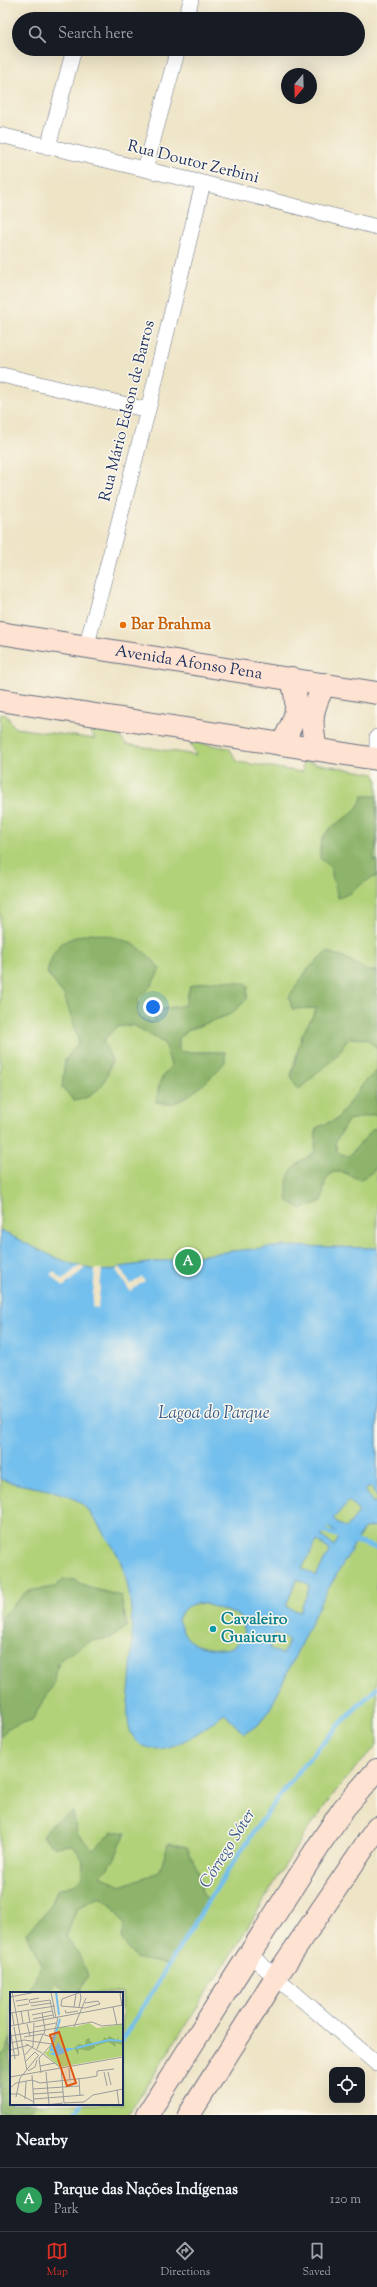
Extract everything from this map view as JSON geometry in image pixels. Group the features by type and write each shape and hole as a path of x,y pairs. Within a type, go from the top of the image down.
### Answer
{"main road":[{"name":"Avenida Afonso Pena","path":"0,633 86,648 291,678 377,693"},
{"path":"282,744 297,711 297,695 291,678"},
{"path":"316,749 311,728 312,714 316,699 325,684"},
{"path":"0,700 377,759"},
{"path":"147,2115 248,1954 344,1808 377,1770"},
{"path":"189,2115 276,1978 377,1828"}],"street":[{"path":"188,12 191,0"},
{"path":"48,146 72,56"},
{"path":"145,169 176,56"},
{"name":"Rua Doutor Zerbini","path":"0,135 203,183 377,227"},
{"name":"Rua Mário Edson de Barros","path":"86,648 148,410 203,183"},
{"path":"2,375 148,410"},
{"path":"377,737 377,748"},
{"path":"248,1954 377,2064"}],"green space":[{"path":"0,714 6,715 15,728 95,739 88,728 116,732 126,744 196,755 190,742 229,748 238,762 302,772 303,761 374,774 377,779 377,1745 339,1787 303,1836 235,1948 128,2115 0,2115"},
{"path":"363,796 377,796 377,840 373,861 377,859 377,876 366,881 344,896 338,898 330,866 320,858 320,848 325,834 355,810"},
{"path":"91,933 122,939 138,947 160,969 151,986 138,999 137,1016 152,1023 163,1009 185,1005 190,986 212,981 233,982 248,985 247,999 231,1014 188,1030 179,1038 179,1052 225,1052 225,1062 207,1081 183,1099 175,1103 168,1104 156,1102 160,1081 171,1065 164,1043 133,1025 116,1027 103,1041 112,1060 107,1076 100,1088 89,1096 74,1101 62,1087 65,1060 79,1042 64,995 47,973 53,955 61,944 73,938"},
{"path":"327,952 344,957 367,971 377,971 377,1048 367,1039 349,1038 336,1057 298,1090 291,1076 302,1035 317,1008 292,1009 289,997 308,969"},
{"path":"377,1070 377,1114 348,1120 335,1143 338,1153 349,1156 374,1128 377,1130 377,1163 374,1171 360,1180 343,1172 332,1172 325,1182 322,1201 301,1209 288,1201 287,1183 291,1171 295,1166 315,1152 316,1128 337,1119 364,1083"},
{"path":"63,1579 76,1580 87,1587 121,1596 127,1627 111,1638 90,1641 61,1659 55,1672 55,1682 32,1720 8,1728 0,1737 0,1619 27,1591 55,1587"},
{"path":"73,1812 77,1833 93,1850 112,1832 126,1832 114,1860 101,1876 121,1886 159,1872 169,1843 187,1847 199,1873 202,1892 208,1901 169,1965 135,1958 121,1938 124,1924 109,1903 99,1897 77,1908 66,1937 78,1953 88,1975 80,1991 67,1992 56,1983 46,1992 28,1992 42,1965 26,1933 49,1909 58,1889 74,1885 82,1878 83,1861 73,1845 55,1847 43,1837 51,1824"},
{"path":"10,2040 10,2105 36,2105 26,2114 2,2112 0,2110 0,2056 5,2053"}],"water":[{"name":"Lagoa do Parque","path":"0,1230 60,1259 94,1270 109,1270 120,1267 232,1251 284,1246 377,1248 377,1497 371,1487 365,1490 373,1503 377,1501 377,1526 364,1528 320,1603 271,1707 259,1724 244,1734 224,1713 192,1736 166,1748 153,1749 142,1745 133,1736 130,1730 128,1717 132,1651 131,1605 125,1575 117,1554 89,1512 75,1499 55,1492 0,1479","holes":["349,1501 359,1512 346,1528 333,1519","328,1527 340,1536 334,1546 321,1536","317,1541 330,1550 316,1576 302,1568","296,1579 310,1585 300,1612 286,1607","202,1603 235,1614 243,1620 244,1629 239,1642 228,1648 213,1649 199,1646 190,1641 184,1633 178,1620 184,1609 193,1604","275,1633 289,1640 283,1655 269,1648"]}],"pier":[{"path":"79,1266 85,1268 63,1287 51,1274 54,1271 62,1280"},
{"path":"120,1267 131,1284 142,1277 145,1281 130,1291 116,1270"},
{"path":"95,1269 102,1269 98,1308 92,1307"}],"waterway":[{"path":"320,1530 377,1548"},
{"name":"Córrego Sóter","path":"123,2038 209,1900 269,1810 302,1767 338,1726 377,1688"},
{"name":"Córrego Sóter","path":"73,2115 79,2105"}],"place":[{"name":"Bar Brahma","path":"123,625"},
{"name":"Parque das Nações Indígenas","path":"188,1262"},
{"name":"Cavaleiro Guaicuru","path":"213,1629"}]}
